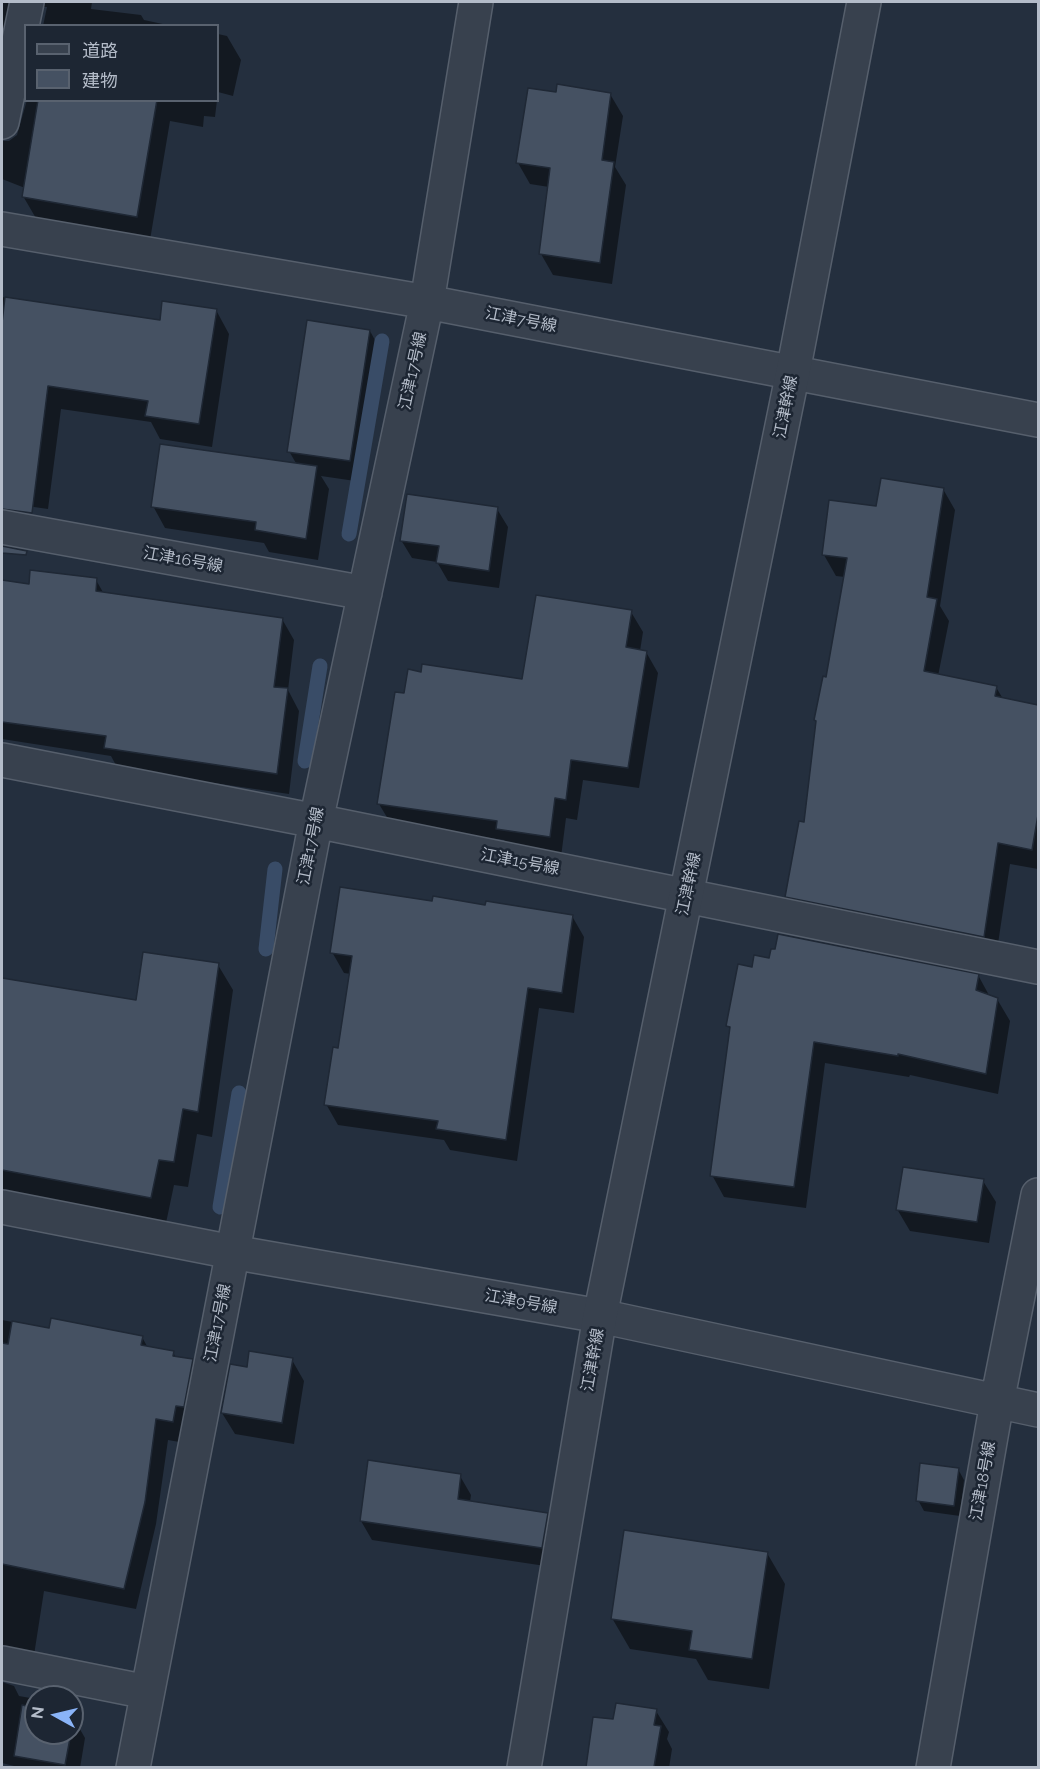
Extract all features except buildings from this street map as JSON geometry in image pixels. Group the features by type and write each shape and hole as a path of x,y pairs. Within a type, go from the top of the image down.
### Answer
{"street":[{"path":"2,122 5,87 27,2"},
{"name":"江津17号線","path":"133,1767 316,821 427,302 476,2"},
{"name":"江津幹線","path":"524,1767 600,1316 793,372 864,2"},
{"name":"江津7号線","path":"2,229 427,302 1038,420"},
{"name":"江津16号線","path":"2,527 365,592"},
{"name":"江津15号線","path":"2,760 687,895 1038,967"},
{"name":"江津18号線","path":"933,1767 997,1402 1038,1195"},
{"name":"江津9号線","path":"2,1207 232,1252 600,1316 1038,1410"},
{"path":"2,1663 147,1692"}],"waterway":[{"path":"349,534 382,341"},
{"path":"305,761 320,666"},
{"path":"266,949 275,869"},
{"path":"220,1207 239,1093"}]}
